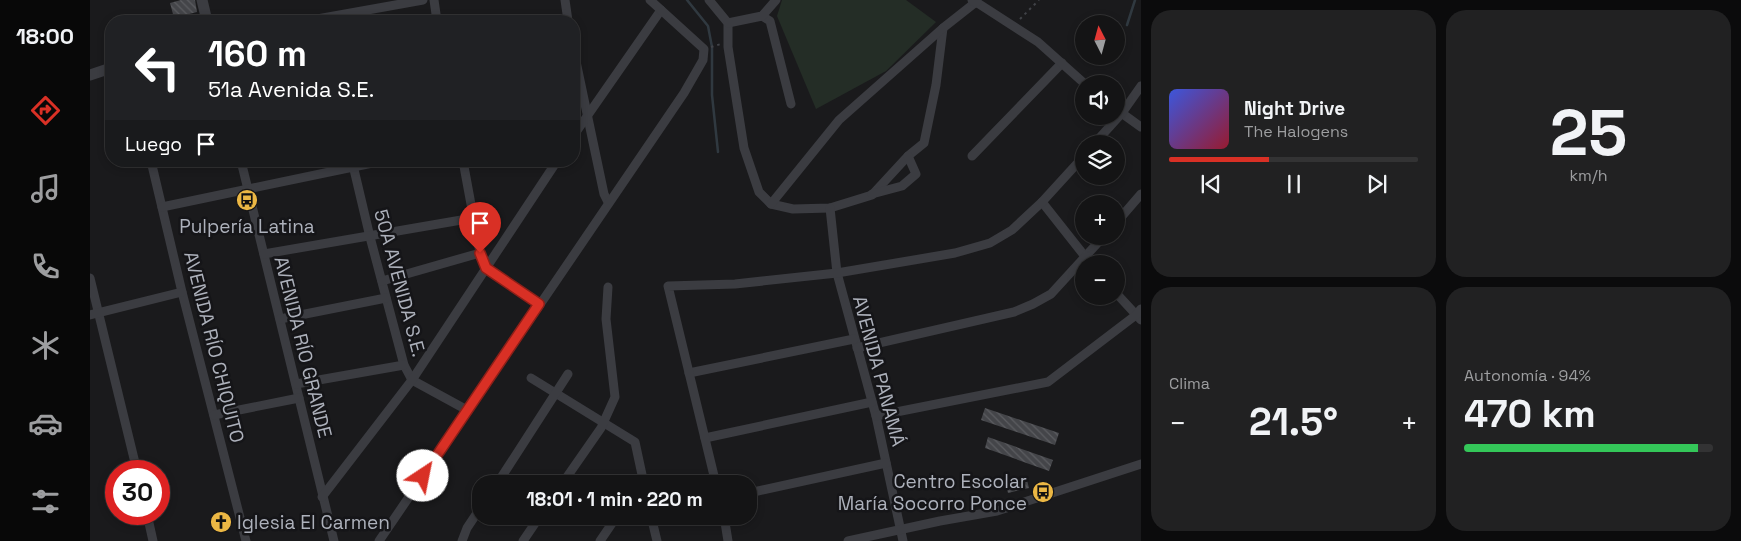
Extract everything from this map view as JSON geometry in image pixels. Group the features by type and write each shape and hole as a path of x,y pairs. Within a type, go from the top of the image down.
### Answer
{"street":[{"path":"202,0 206,15"},
{"path":"347,15 423,0"},
{"path":"434,0 437,15"},
{"path":"565,0 567,15"},
{"path":"378,541 684,93 703,60 704,49 650,0"},
{"path":"710,0 728,22 728,42 744,148 759,192 771,204 793,208 830,208 902,186 916,174 908,156"},
{"path":"728,22 762,16 776,0"},
{"path":"771,204 838,120 974,1 1038,42 1075,75"},
{"path":"580,123 661,10"},
{"path":"762,16 770,21 791,104"},
{"path":"872,195 908,156 924,143 936,86 943,28"},
{"path":"972,156 1062,63"},
{"path":"90,75 105,70"},
{"path":"580,80 604,194 608,202"},
{"path":"1125,104 1141,86"},
{"path":"1125,115 1141,127"},
{"path":"1101,135 1108,125"},
{"path":"714,475 668,286 736,284 837,273 955,253 990,243 1012,230 1042,202 1075,166"},
{"name":"AVENIDA RÍO CHIQUITO","path":"152,167 182,292 246,541"},
{"name":"AVENIDA RÍO GRANDE","path":"243,167 334,541"},
{"path":"162,207 340,167"},
{"name":"50A AVENIDA S.E.","path":"354,167 404,365 412,380 467,410"},
{"path":"464,167 480,253 486,268 539,304"},
{"path":"322,497 412,380 553,167"},
{"path":"1125,212 1141,194"},
{"path":"1042,202 1083,255"},
{"name":"AVENIDA PANAMÁ","path":"830,208 837,273 876,416 903,541"},
{"path":"264,254 473,218"},
{"path":"382,281 480,253"},
{"path":"689,373 1014,312 1051,294 1075,273"},
{"path":"90,278 94,314 133,460"},
{"path":"568,475 604,423 615,397 606,319 608,287"},
{"path":"94,314 182,292"},
{"path":"280,318 386,298"},
{"path":"876,416 1048,382 1139,315 1125,302"},
{"path":"296,384 404,365"},
{"path":"503,475 557,394 568,374"},
{"path":"531,378 634,442 641,475"},
{"path":"214,415 299,398"},
{"path":"705,438 872,402"},
{"path":"757,491 886,463"},
{"path":"848,541 997,511 1141,464"},
{"path":"462,541 472,520"},
{"path":"149,525 153,541"},
{"path":"523,541 534,525"},
{"path":"600,541 611,525"},
{"path":"653,525 657,541"},
{"path":"725,525 728,541"}],"path":[{"path":"1014,27 1039,0"},
{"path":"704,49 728,42"}],"shaded area":[{"path":"782,0 906,0 936,22 886,71 816,109 777,16"}],"building":[{"path":"181,0 195,0 197,12 186,15 173,15 170,3"},
{"path":"985,408 1059,433 1055,445 981,420"},
{"path":"988,437 1053,460 1049,471 985,448"},
{"path":"1026,476 1029,488 1008,493 1005,482"}],"waterway":[{"path":"687,0 708,26 712,47 712,95 718,152"},
{"path":"1127,25 1135,0"}],"place":[{"name":"Pulpería Latina","path":"247,200"},
{"name":"Centro Escolar María Socorro Ponce","path":"1043,492"},
{"name":"Iglesia El Carmen","path":"221,522"}],"route":[{"path":"423,476 539,304 486,268 480,253"}]}
